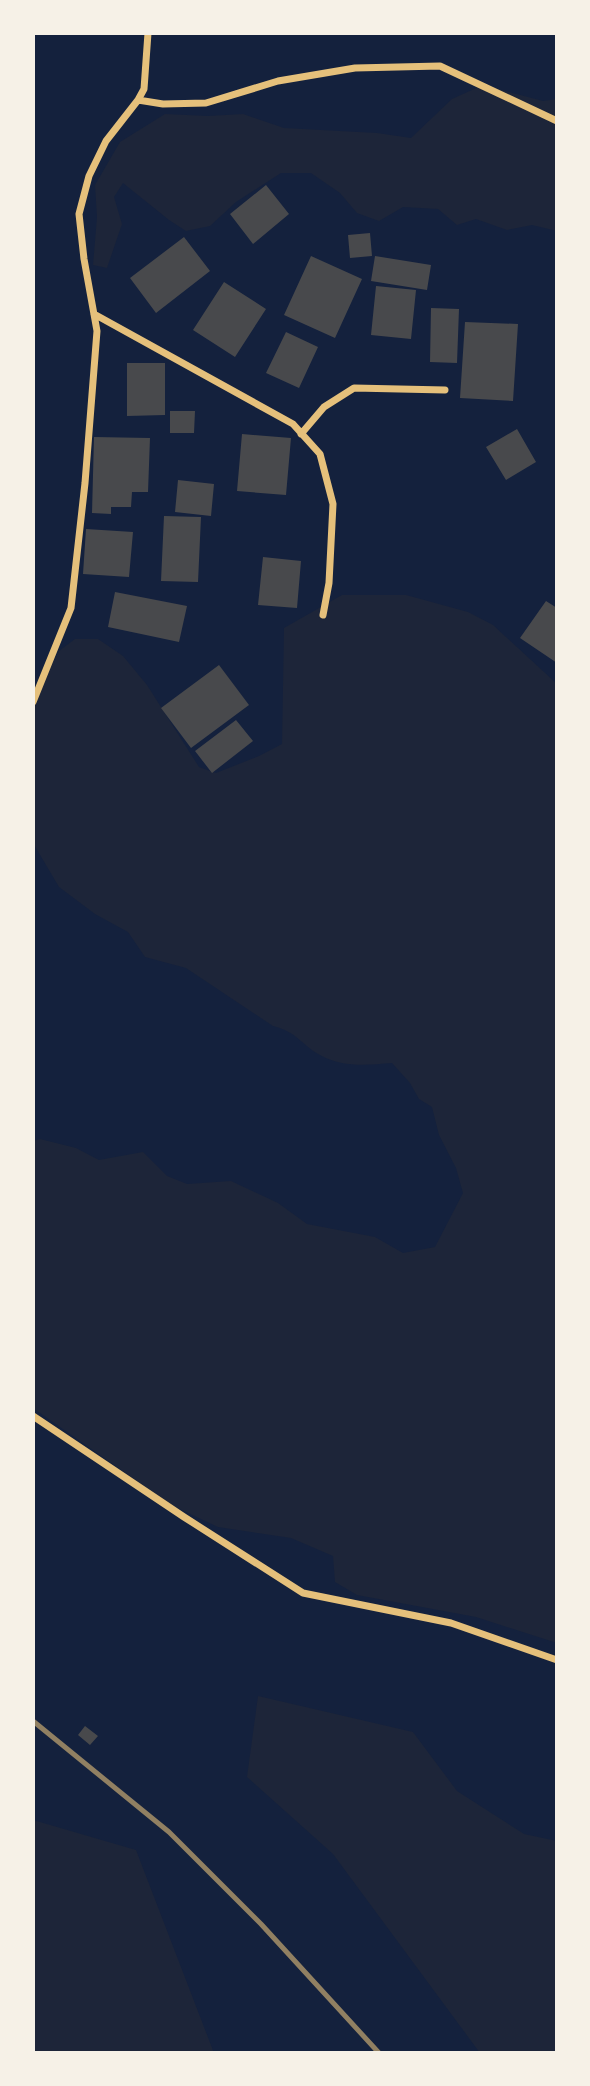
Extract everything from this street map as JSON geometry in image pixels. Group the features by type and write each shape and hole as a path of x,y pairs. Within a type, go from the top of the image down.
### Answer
{"street":[{"path":"33,702 71,607 87,455 97,331 79,214 89,176 106,141 144,89 148,33"},
{"path":"138,100 163,104 206,103 278,81 355,68 440,66 557,121"},
{"path":"94,314 293,424 320,454 333,505 329,583 323,615"},
{"path":"301,434 324,408 354,388 445,390"},
{"path":"33,1416 303,1593 451,1623 557,1660"}],"shaded area":[{"path":"483,85 543,101 557,99 557,231 532,225 507,230 476,219 457,225 438,209 403,207 379,221 357,213 340,193 311,173 281,173 236,202 210,226 186,231 123,183 114,197 122,224 107,268 93,265 97,217 95,185 120,142 165,114 243,114 284,128 377,133 411,138 452,99"},
{"path":"342,595 406,595 468,612 493,625 557,684 557,1643 476,1617 357,1595 335,1582 333,1556 291,1538 218,1527 171,1505 33,1408 33,1141 40,1139 76,1148 99,1160 143,1152 167,1176 187,1184 231,1181 278,1203 307,1224 375,1237 403,1253 435,1247 463,1193 456,1168 439,1135 432,1107 419,1099 410,1083 392,1063 356,1065 329,1059 313,1051 294,1035 273,1026 186,968 145,957 128,932 95,914 59,887 33,843 33,699 59,651 75,639 98,639 123,656 147,685 199,767 216,773 282,744 284,628"},
{"path":"258,1696 413,1732 457,1791 524,1834 557,1841 557,2053 480,2053 333,1854 247,1777"},
{"path":"33,1820 136,1850 214,2053 33,2053"}],"building":[{"path":"266,185 289,214 253,244 230,214"},
{"path":"370,233 372,256 350,258 348,235"},
{"path":"184,237 210,271 156,313 130,278"},
{"path":"311,256 362,279 335,338 284,315"},
{"path":"375,256 431,265 427,290 371,281"},
{"path":"224,282 266,309 235,357 193,330"},
{"path":"376,286 416,290 411,339 371,335"},
{"path":"431,308 459,309 457,363 430,362"},
{"path":"465,322 518,324 513,401 460,398"},
{"path":"286,332 318,347 299,388 266,373"},
{"path":"127,363 165,363 165,415 127,416"},
{"path":"170,411 195,411 194,433 170,433"},
{"path":"517,429 536,462 506,480 486,447"},
{"path":"242,434 291,438 286,495 237,491"},
{"path":"94,437 150,438 148,492 132,492 131,507 111,507 111,514 92,513"},
{"path":"178,480 214,484 211,516 175,512"},
{"path":"164,516 201,517 198,582 161,581"},
{"path":"86,529 133,532 129,577 83,574"},
{"path":"263,557 301,561 297,608 258,605"},
{"path":"115,592 187,606 179,642 108,627"},
{"path":"546,601 557,608 557,663 520,638"},
{"path":"219,665 249,705 191,748 161,708"},
{"path":"236,720 253,741 212,773 195,751"},
{"path":"85,1726 98,1736 90,1745 78,1735"}],"railway":[{"path":"33,1721 169,1832 261,1924 379,2053"}]}
